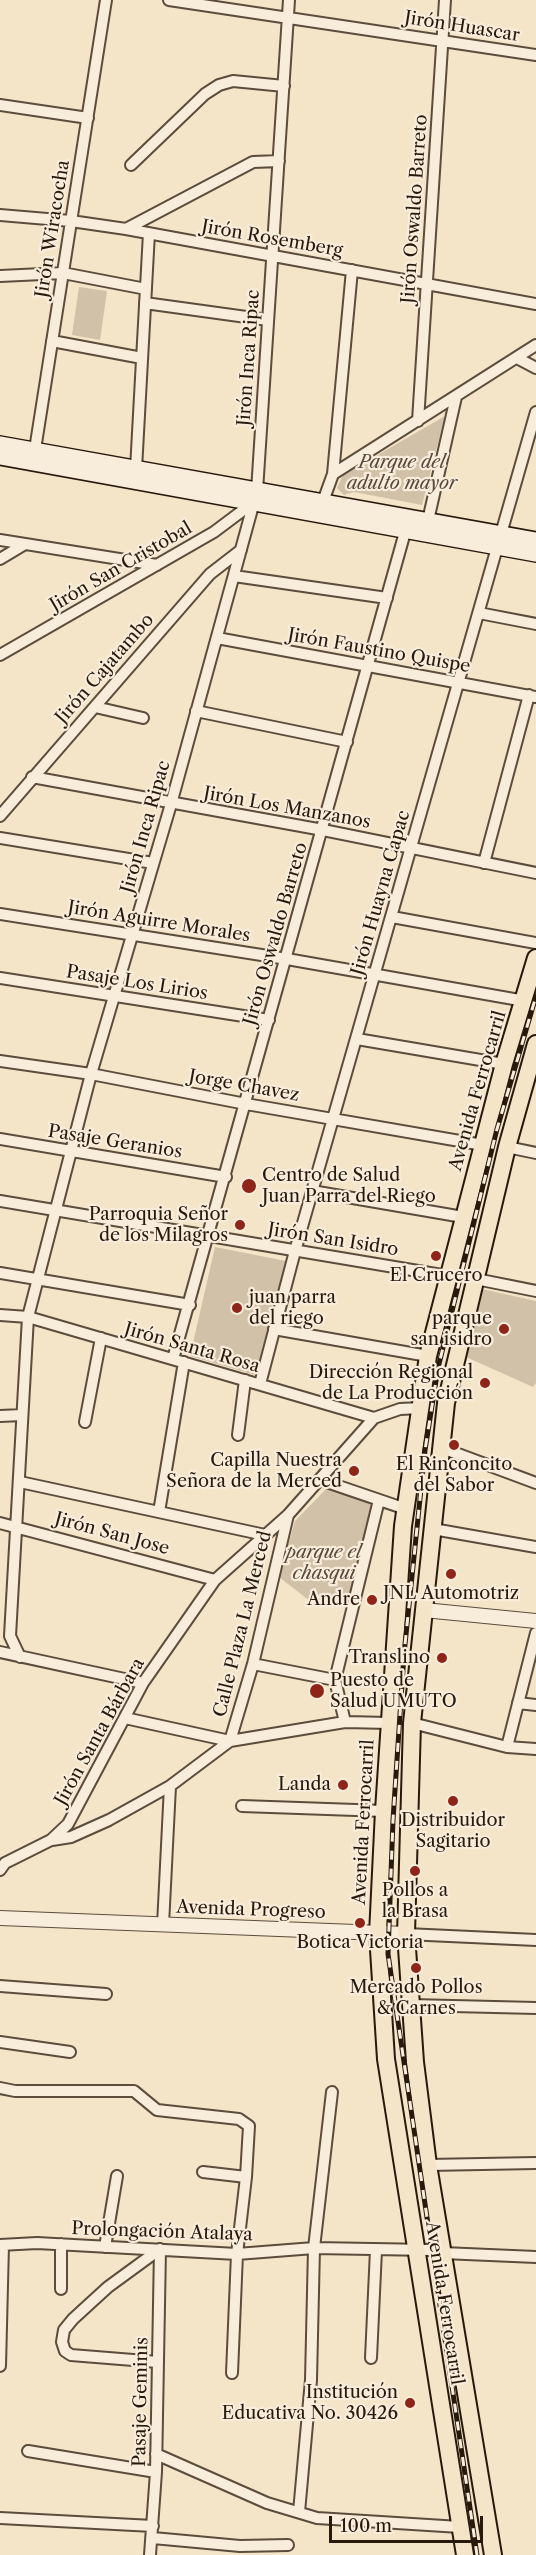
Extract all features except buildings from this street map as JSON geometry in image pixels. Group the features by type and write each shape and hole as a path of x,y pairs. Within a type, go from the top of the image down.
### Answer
{"main road":[{"path":"0,444 34,457 426,527 500,542 536,554"},
{"path":"0,457 34,457 136,469 255,497"},
{"path":"500,542 536,540"},
{"name":"Avenida Ferrocarril","path":"493,2555 430,2251 386,2059 378,1934 388,1723 406,1509 428,1356 504,1064 525,1001 536,958"},
{"name":"Avenida Ferrocarril","path":"465,2555 430,2251 428,2165 406,1934 412,1723 447,1403 507,1147 536,1044"}],"street":[{"name":"Jirón Wiracocha","path":"34,457 106,0"},
{"name":"Jirón Huascar","path":"169,0 536,55"},
{"name":"Jirón Inca Ripac","path":"20,1657 10,1636 28,1317 91,1074 116,996 171,804 255,497 290,0"},
{"name":"Jirón Oswaldo Barreto","path":"418,421 445,0"},
{"path":"131,165 205,94 219,85 233,81 284,86"},
{"path":"0,105 88,118"},
{"path":"126,229 253,162 279,161"},
{"name":"Jirón Rosemberg","path":"0,215 71,221 126,229 536,303"},
{"path":"136,469 149,233"},
{"path":"320,508 333,474 352,270"},
{"path":"0,276 63,273 146,289"},
{"path":"145,303 268,320"},
{"path":"52,341 142,358"},
{"path":"333,474 536,345"},
{"path":"517,358 536,368"},
{"path":"426,527 456,397"},
{"name":"Jirón Huayna Capac","path":"260,1384 312,1191 536,412"},
{"name":"Jirón San Cristobal","path":"0,656 214,532 255,497"},
{"name":"Jirón Oswaldo Barreto","path":"172,1359 190,1305 408,524"},
{"path":"0,540 157,565"},
{"path":"0,560 25,544"},
{"name":"Jirón Cajatambo","path":"0,816 210,574 242,550"},
{"path":"234,576 387,598"},
{"path":"479,614 536,624"},
{"name":"Jirón Faustino Quispe","path":"217,638 532,696"},
{"path":"484,863 532,696"},
{"path":"95,707 143,718"},
{"path":"196,711 347,742"},
{"name":"Jirón Los Manzanos","path":"32,777 323,830 536,873"},
{"path":"0,838 153,863"},
{"name":"Jirón Aguirre Morales","path":"0,914 286,959 525,1001"},
{"path":"392,917 536,943"},
{"name":"Pasaje Los Lirios","path":"0,978 269,1020"},
{"path":"357,1039 504,1064"},
{"name":"Jorge Chavez","path":"0,1061 91,1074 246,1104 483,1144"},
{"name":"Pasaje Geranios","path":"0,1139 226,1177"},
{"path":"507,1147 536,1153"},
{"path":"312,1191 463,1217"},
{"name":"Jirón San Isidro","path":"0,1201 448,1276"},
{"path":"0,1273 190,1305"},
{"path":"476,1279 536,1291"},
{"name":"Jirón Santa Rosa","path":"0,1315 28,1317 374,1418"},
{"path":"274,1329 428,1356"},
{"path":"85,1422 101,1338"},
{"path":"159,1512 184,1362"},
{"path":"238,1435 245,1380"},
{"path":"374,1418 400,1409 421,1408"},
{"path":"0,1416 22,1415"},
{"name":"Jirón Santa Bárbara","path":"0,1870 5,1863 51,1840 68,1824 143,1683 215,1580 288,1515 374,1418"},
{"path":"442,1448 536,1483"},
{"path":"321,1480 406,1509"},
{"path":"20,1482 265,1535"},
{"path":"345,1722 335,1680 379,1500"},
{"name":"Calle Plaza La Merced","path":"230,1741 253,1664 288,1515"},
{"name":"Jirón San Jose","path":"0,1523 215,1580"},
{"path":"433,1529 536,1547"},
{"path":"424,1610 536,1621"},
{"path":"507,1747 536,1633"},
{"path":"0,1652 143,1683"},
{"path":"253,1664 335,1680"},
{"path":"518,1703 536,1705"},
{"path":"124,1718 230,1741 345,1722 388,1723"},
{"path":"412,1723 507,1747 536,1749"},
{"path":"51,1840 71,1837 109,1820 170,1786 230,1741"},
{"path":"163,1925 170,1786"},
{"path":"242,1806 384,1811"},
{"name":"Avenida Progreso","path":"0,1918 536,1940"},
{"path":"0,1986 106,1994"},
{"path":"411,2005 536,2008"},
{"path":"0,2042 70,2052"},
{"path":"0,2088 15,2091 134,2091 157,2110 244,2121 249,2126 237,2254 232,2373"},
{"path":"299,2512 311,2380 314,2248 332,2092"},
{"path":"428,2165 536,2163"},
{"path":"203,2172 246,2177"},
{"path":"105,2247 117,2176"},
{"path":"61,2244 61,2289"},
{"name":"Prolongación Atalaya","path":"1,2245 61,2244 237,2254 314,2248 536,2257"},
{"path":"0,2366 1,2245"},
{"path":"158,2362 71,2355 65,2351 62,2342 64,2330 73,2319 108,2287 160,2249"},
{"name":"Pasaje Geminis","path":"150,2555 156,2472 160,2249"},
{"path":"371,2358 376,2250"},
{"path":"28,2451 156,2472"},
{"path":"156,2454 267,2503 317,2518 460,2527"},
{"path":"0,2518 153,2526"},
{"path":"153,2538 240,2546 288,2545"}],"green space":[{"path":"79,287 107,291 100,340 72,335"},
{"name":"Parque del adulto mayor","path":"445,416 422,505 354,492 344,495 337,488 343,475"},
{"name":"juan parra del riego","path":"215,1247 286,1261 255,1375 190,1356"},
{"name":"parque san isidro","path":"482,1289 536,1301 536,1383 533,1387 466,1357"},
{"name":"parque el chasqui","path":"327,1488 369,1502 373,1509 350,1600 326,1604 310,1601 279,1577 295,1521"}],"railway":[{"path":"477,2555 388,1954 393,1820 404,1654 425,1450 438,1368 497,1129 536,996"}],"place":[{"name":"Centro de Salud Juan Parra del Riego","path":"249,1186"},
{"name":"Parroquia Señor de los Milagros","path":"240,1225"},
{"name":"El Crucero","path":"436,1256"},
{"name":"juan parra del riego","path":"237,1308"},
{"name":"parque san isidro","path":"504,1329"},
{"name":"Dirección Regional de La Producción","path":"485,1383"},
{"name":"El Rinconcito del Sabor","path":"454,1445"},
{"name":"Capilla Nuestra Señora de la Merced","path":"354,1471"},
{"name":"JNL Automotriz","path":"451,1574"},
{"name":"Andre","path":"372,1600"},
{"name":"Translino","path":"442,1658"},
{"name":"Puesto de Salud UMUTO","path":"317,1691"},
{"name":"Landa","path":"343,1785"},
{"name":"Distribuidor Sagitario","path":"453,1801"},
{"name":"Pollos a la Brasa","path":"415,1871"},
{"name":"Botica Victoria","path":"360,1923"},
{"name":"Mercado Pollos & Carnes","path":"416,1968"},
{"name":"Institución Educativa No. 30426","path":"410,2403"}]}
